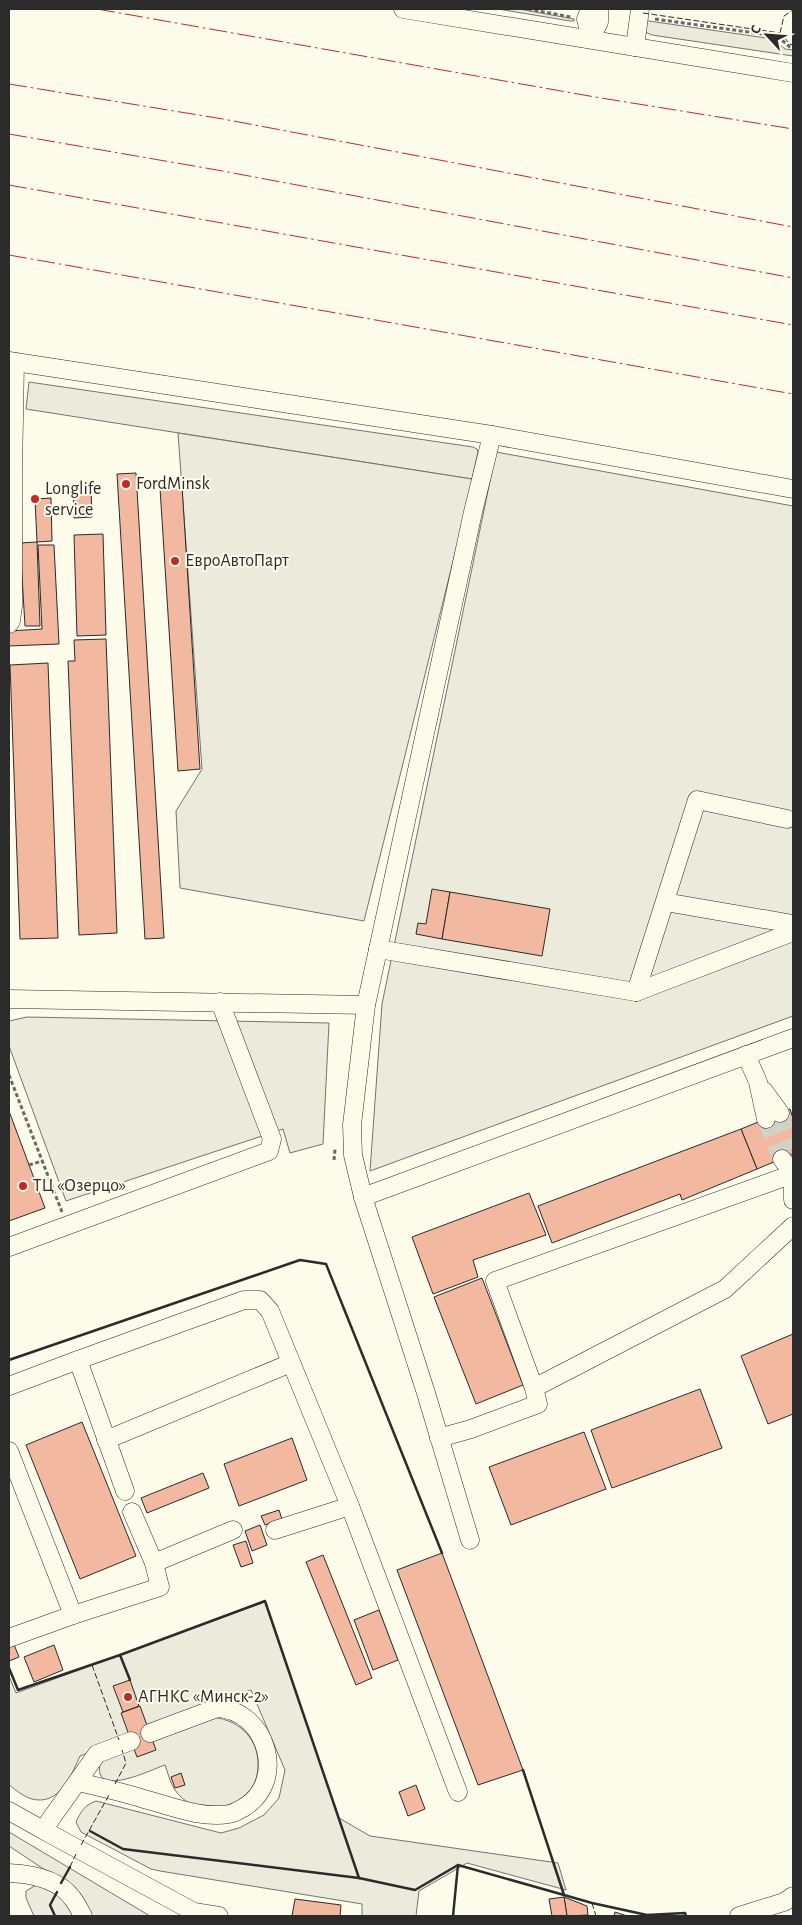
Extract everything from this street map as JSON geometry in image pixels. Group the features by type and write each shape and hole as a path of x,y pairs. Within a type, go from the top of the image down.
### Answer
{"street":[{"path":"407,9 439,11 793,73"},
{"path":"591,39 599,22 592,12"},
{"path":"635,46 639,13"},
{"path":"9,624 12,621 13,606 11,498 12,361 492,435 793,489"},
{"path":"470,1540 426,1392 362,1197 353,1154 352,1125 366,1005 492,435"},
{"path":"636,992 697,800 787,819"},
{"path":"665,902 793,924"},
{"path":"378,949 636,992 793,932"},
{"path":"9,999 366,1005"},
{"path":"9,1247 269,1151 272,1139 220,1002"},
{"path":"362,1197 793,1038"},
{"path":"746,1055 773,1116"},
{"path":"439,1438 471,1429 538,1404 534,1388 495,1281 789,1168 793,1200"},
{"path":"534,1388 725,1288 793,1226"},
{"path":"9,1386 244,1300 260,1300 270,1311 350,1506 458,1792"},
{"path":"78,1360 125,1491"},
{"path":"106,1440 291,1363"},
{"path":"9,1451 73,1614"},
{"path":"276,1530 350,1506"},
{"path":"9,1638 73,1614 160,1587 154,1563 132,1512"},
{"path":"154,1563 233,1530"},
{"path":"78,1782 198,1814 231,1814 251,1803 264,1786 267,1773 267,1756 264,1742 248,1719 238,1712 229,1708 217,1708 150,1734"},
{"path":"43,1830 96,1754 131,1741"},
{"path":"9,1811 194,1912 219,1916"},
{"path":"9,1873 30,1874 60,1886 72,1898 83,1916"},
{"path":"739,1916 784,1902 793,1896"}],"path":[{"path":"528,9 592,12"},
{"path":"639,13 777,36 790,48 793,48"},
{"path":"9,1074 62,1213"},
{"path":"29,1165 42,1161"}],"shaded area":[{"path":"498,9 519,9 574,19 574,21 570,21"},
{"path":"642,20 773,39 785,49 793,50 793,56 652,35 645,32"},
{"path":"29,382 473,447 478,452 472,479 26,409"},
{"path":"178,433 472,479 364,921 180,888 176,811 202,769"},
{"path":"496,452 793,506 793,1016 370,1171 382,1004"},
{"path":"27,1017 329,1023 323,1144 290,1153 283,1129 66,1201 9,1046 9,1021"},
{"path":"265,1602 339,1818 370,1836 558,1863 566,1890 467,1863 419,1891 416,1916 362,1916 362,1904 151,1869 81,1832 76,1822 86,1807 96,1801 221,1833 239,1828 264,1815 279,1798 285,1770 251,1690 80,1756 63,1788 50,1798 32,1799 9,1785 9,1676 16,1693"},
{"path":"209,1717 228,1721 244,1730 250,1737 257,1754 258,1771 254,1783 243,1797 234,1803 213,1808 192,1804 182,1798 175,1790 165,1765 123,1780 112,1781 104,1779 100,1772 101,1760"},
{"path":"9,1832 150,1916 91,1916 69,1886 9,1846"},
{"path":"38,1884 56,1890 75,1916 34,1916 26,1898 26,1891"}],"building":[{"path":"136,473 164,938 145,939 117,474"},
{"path":"182,486 200,769 178,771 160,488"},
{"path":"73,489 91,489 92,517 74,518"},
{"path":"51,498 52,541 37,542 35,499"},
{"path":"103,534 106,635 77,636 74,535"},
{"path":"37,542 40,626 25,626 20,543"},
{"path":"38,545 54,545 59,644 9,646 9,631 42,629"},
{"path":"106,639 117,933 79,935 68,661 75,661 74,640"},
{"path":"48,663 58,938 20,939 10,665"},
{"path":"432,889 450,892 442,939 416,934 418,923 426,924"},
{"path":"450,892 550,909 542,956 442,939"},
{"path":"790,1109 793,1118 793,1154 757,1169 741,1129"},
{"name":"ТЦ «Озерцо»","path":"9,1111 45,1208 9,1221"},
{"path":"741,1129 757,1169 682,1200 680,1194 552,1243 538,1206"},
{"path":"529,1193 546,1235 473,1260 478,1277 433,1294 412,1237"},
{"path":"482,1278 523,1385 476,1404 434,1297"},
{"path":"793,1334 793,1414 768,1424 741,1356"},
{"path":"700,1389 722,1448 612,1488 591,1430"},
{"path":"82,1422 136,1556 80,1579 26,1445"},
{"path":"584,1432 606,1489 511,1525 489,1467"},
{"path":"292,1438 307,1480 239,1506 224,1464"},
{"path":"203,1473 209,1488 147,1513 141,1498"},
{"path":"279,1510 282,1519 265,1525 261,1516"},
{"path":"260,1525 267,1545 252,1551 245,1531"},
{"path":"246,1541 253,1563 241,1567 233,1545"},
{"path":"442,1553 523,1770 478,1785 397,1570"},
{"path":"323,1555 372,1678 356,1685 306,1562"},
{"path":"379,1610 398,1660 373,1670 354,1620"},
{"path":"13,1642 19,1657 9,1661 9,1644"},
{"path":"54,1645 63,1670 34,1682 24,1657"},
{"path":"130,1680 139,1706 123,1712 113,1686"},
{"path":"140,1706 156,1750 137,1757 121,1713"},
{"path":"181,1773 185,1785 175,1788 171,1777"},
{"path":"416,1785 425,1809 408,1816 399,1792"},
{"path":"564,1897 587,1906 588,1915 567,1916"},
{"path":"564,1897 567,1916 552,1916 549,1899"},
{"path":"295,1899 341,1905 340,1916 292,1916"},
{"path":"615,1912 627,1916 614,1916"}],"tunnel":[{"path":"780,1113 793,1148"},
{"path":"766,1119 782,1159"}],"fence":[{"path":"780,33 784,16 793,10"},
{"path":"643,13 780,33 793,45"},
{"path":"92,1665 119,1740"},
{"path":"115,1784 126,1763 122,1750"},
{"path":"81,1845 109,1795"},
{"path":"70,1867 76,1854"},
{"path":"592,1903 596,1916"}],"wall":[{"path":"9,1360 300,1260 326,1264 442,1553"},
{"path":"9,1668 18,1690 120,1655 265,1601 359,1878"},
{"path":"120,1655 130,1680"},
{"path":"453,1916 458,1865 564,1895 523,1770"},
{"path":"90,1831 123,1849 359,1878 415,1890 458,1865"},
{"path":"61,1883 70,1867"},
{"path":"55,1916 50,1905 57,1892"},
{"path":"564,1895 647,1915 685,1913 686,1916"}],"power":[{"path":"97,9 595,97 793,129"},
{"path":"9,84 223,119 793,227"},
{"path":"9,134 217,170 793,278"},
{"path":"9,185 793,325"},
{"path":"9,255 793,394"}],"place":[{"name":"FordMinsk","path":"126,484"},
{"name":"Longlife service","path":"35,499"},
{"name":"ЕвроАвтоПарт","path":"175,561"},
{"name":"ТЦ «Озерцо»","path":"23,1186"},
{"name":"АГНКС «Минск-2»","path":"128,1697"}]}
